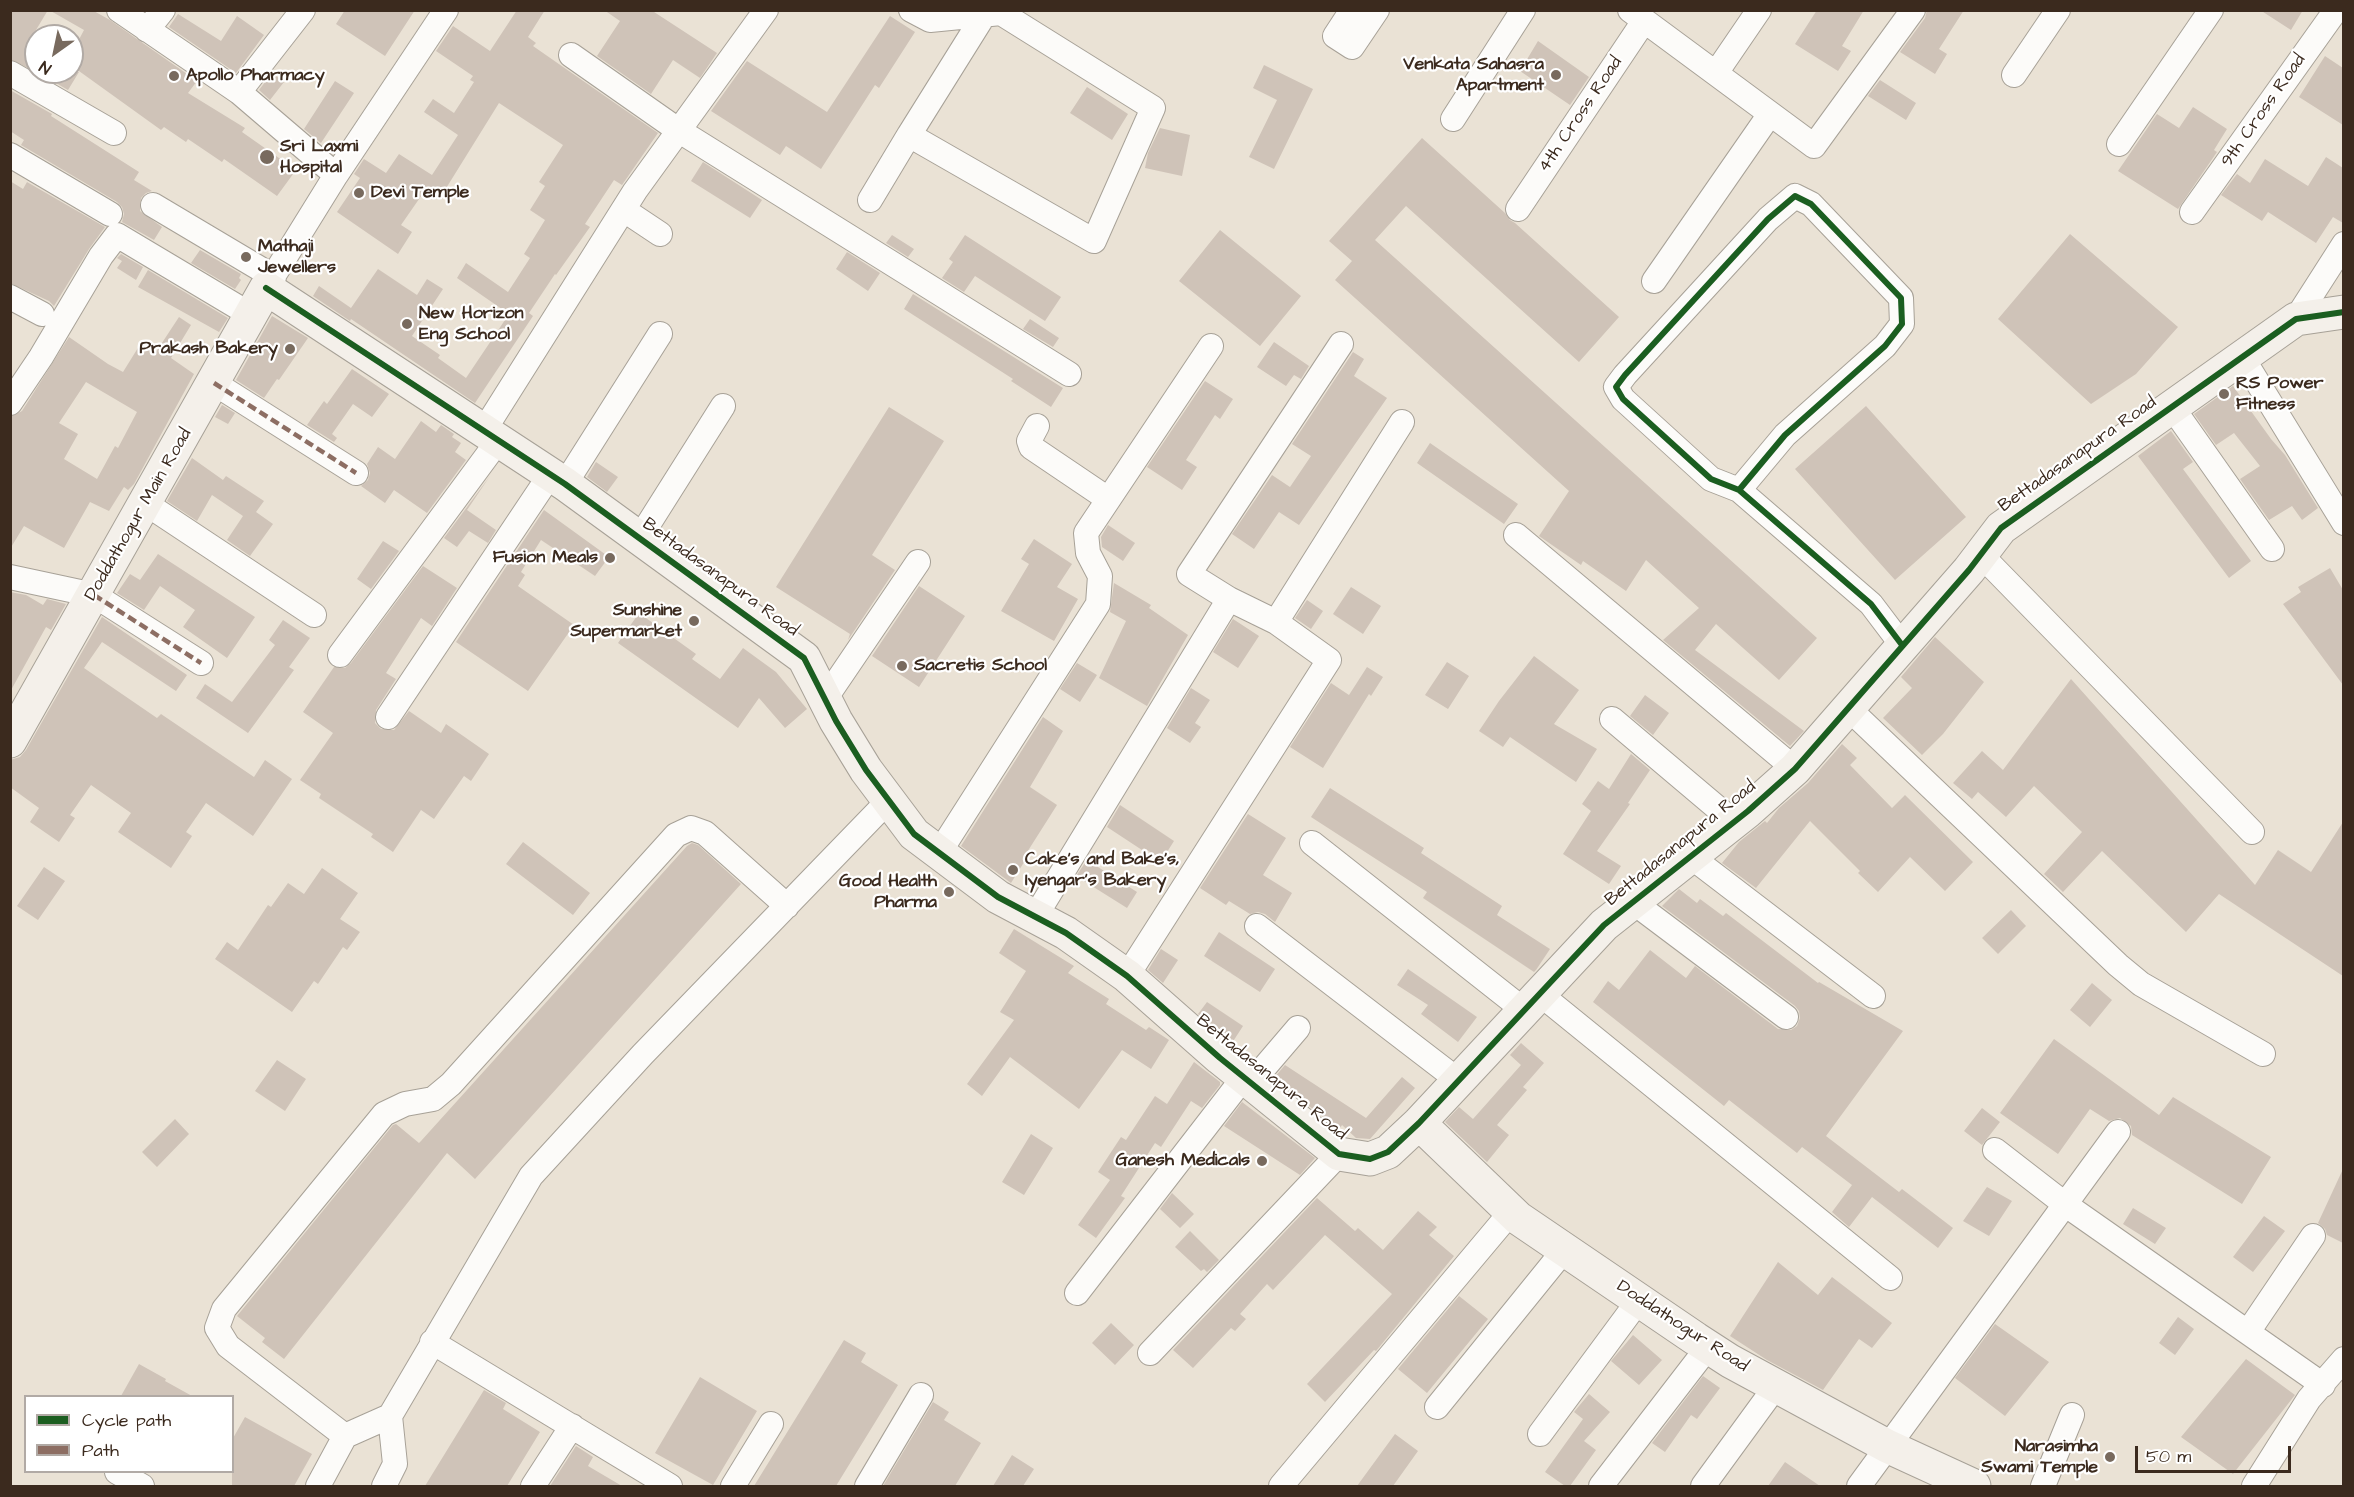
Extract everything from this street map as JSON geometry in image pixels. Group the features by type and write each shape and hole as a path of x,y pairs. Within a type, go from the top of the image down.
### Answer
{"street":[{"path":"119,10 239,92 336,175"},
{"path":"147,30 163,10"},
{"path":"239,92 303,10"},
{"path":"264,293 336,175 446,10"},
{"path":"340,655 491,437 624,210 678,130 766,10"},
{"path":"909,135 1094,242 1153,108 1001,13 930,20 912,10"},
{"path":"1352,10 1335,36 1352,47 1377,10"},
{"path":"1453,119 1523,10"},
{"path":"1716,73 1759,10"},
{"path":"1637,16 1814,146 1913,10"},
{"path":"2014,75 2058,10"},
{"path":"2119,144 2211,10"},
{"name":"9th Cross Road","path":"2192,212 2336,10"},
{"path":"870,200 984,15"},
{"name":"4th Cross Road","path":"1518,209 1637,16"},
{"path":"571,55 678,130 1069,374"},
{"path":"10,73 114,133"},
{"path":"1654,281 1770,114"},
{"path":"10,155 110,214"},
{"path":"1739,490 1785,435 1885,346 1902,324 1901,298 1811,204 1795,196 1768,219 1625,375 1617,387 1623,399 1711,479 1739,490 1871,604 1902,645"},
{"path":"153,205 264,293"},
{"path":"624,210 660,234"},
{"path":"10,404 101,256 117,235 264,293"},
{"path":"2296,319 2343,244"},
{"name":"Doddathogur Main Road","path":"10,741 264,293"},
{"name":"Bettadasanapura Road","path":"264,293 558,480 804,658 866,771 914,834 998,897 1066,933 1127,976 1247,1080 1339,1154 1371,1160 1388,1152 1419,1123 1604,925 1734,822 1794,769 1981,555 2001,528 2296,319 2343,312"},
{"path":"10,297 42,314"},
{"path":"388,717 660,334"},
{"path":"1127,976 1329,660 1276,622 1229,599 1189,574 1341,344"},
{"path":"939,853 1098,604 1100,576 1088,553 1086,533 1211,346"},
{"path":"2242,357 2343,523"},
{"path":"214,383 356,473"},
{"path":"639,539 723,406"},
{"path":"2172,407 2272,549"},
{"path":"1276,622 1402,422"},
{"path":"1037,426 1029,441 1031,447 1108,499"},
{"path":"146,503 314,615"},
{"path":"1516,536 1794,769"},
{"path":"1981,555 2252,832"},
{"path":"825,699 918,562"},
{"path":"10,577 94,595 201,663"},
{"path":"1035,917 1229,599"},
{"path":"1848,708 2118,965 2142,984 2263,1054"},
{"path":"1612,719 1734,822"},
{"path":"384,1486 395,1464 390,1416 531,1176 643,1054 889,800"},
{"path":"345,1436 228,1346 217,1328 224,1308 384,1114 405,1104 433,1099 451,1084 676,835 691,828 705,833 787,906"},
{"path":"1312,843 1532,1003 1890,1278"},
{"path":"1690,856 1873,996"},
{"path":"1633,902 1786,1017"},
{"path":"1257,926 1459,1081"},
{"path":"1077,1293 1247,1080 1298,1028"},
{"name":"Doddathogur Road","path":"1419,1123 1511,1212 1708,1347 1887,1446 1974,1486"},
{"path":"1859,1486 2118,1132"},
{"path":"1995,1150 2066,1205 2323,1385"},
{"path":"1150,1353 1339,1154"},
{"path":"1281,1486 1511,1212"},
{"path":"2248,1332 2313,1236"},
{"path":"1437,1407 1564,1249"},
{"path":"1540,1434 1638,1300"},
{"path":"432,1342 670,1486"},
{"path":"1601,1486 1708,1347"},
{"path":"2254,1486 2308,1400 2343,1359"},
{"path":"1703,1486 1776,1386"},
{"path":"867,1486 921,1395"},
{"path":"2043,1486 2072,1415"},
{"path":"318,1486 345,1436 390,1416"},
{"path":"733,1486 771,1424"},
{"path":"532,1486 572,1426"},
{"path":"119,1473 142,1486"}],"building":[{"path":"10,10 48,10 40,24 24,24 24,66 10,59"},
{"path":"49,10 92,10 197,81 188,93 245,128 242,132 296,170 277,196 224,159 222,162 188,139 186,142 164,127 161,130 84,75 84,24 74,24"},
{"path":"345,10 415,10 385,56 336,24"},
{"path":"517,10 545,10 528,37 536,43 533,46 658,133 622,185 614,180 585,224 590,227 529,313 533,316 475,403 313,296 319,286 351,308 378,269 417,295 427,279 443,289 412,336 440,355 438,358 466,378 509,314 457,278 466,263 508,292 530,258 524,254 545,220 530,210 545,186 539,182 563,145 499,103 440,198 426,189 401,225 412,232 398,254 337,212 360,178 354,174 364,159 386,173 399,154 432,175 458,135 424,112 433,99 454,113 474,82 470,80 473,76 436,51 453,26 490,51"},
{"path":"604,10 651,10 717,53 700,78 673,60 651,94 597,56 620,21"},
{"path":"1817,10 1864,10 1842,46 1851,51 1838,71 1795,44"},
{"path":"1927,10 1964,10 1939,49 1947,54 1935,74 1900,52 1925,18"},
{"path":"2260,10 2303,10 2291,30"},
{"path":"178,14 221,41 237,16 264,35 236,73 169,27"},
{"path":"890,16 915,32 879,88 875,85 821,169 786,146 780,155 711,111 747,61 827,112"},
{"name":"Venkata Sahasra Apartment","path":"1538,41 1589,77 1570,105 1520,71"},
{"path":"2325,56 2343,68 2343,125 2299,97"},
{"path":"1264,65 1313,89 1274,169 1249,157 1277,100 1253,88"},
{"path":"272,73 284,82 270,100 259,90"},
{"path":"1880,80 1916,103 1906,120 1868,96"},
{"path":"335,81 354,93 321,143 304,129"},
{"path":"58,84 72,84 68,90"},
{"path":"1087,87 1128,114 1112,140 1070,113"},
{"path":"10,90 52,114 51,116 139,172 134,180 152,191 141,198 140,211 162,227 154,240 122,222 124,214 117,202 21,145 24,140 10,131"},
{"path":"2193,107 2227,129 2214,150 2217,152 2178,209 2118,171 2157,114 2179,128"},
{"path":"1160,128 1190,135 1182,176 1145,168 1148,153"},
{"path":"1422,138 1619,317 1579,362 1406,206 1375,240 1817,638 1779,680 1716,624 1695,650 1804,731 1790,746 1663,640 1699,608 1646,560 1626,591 1583,561 1581,565 1539,536 1569,491 1335,280 1352,261 1329,241"},
{"path":"2326,157 2343,168 2343,223 2333,217 2316,243 2268,212 2262,221 2221,195 2237,174 2250,183 2265,159 2308,186"},
{"path":"703,162 762,200 750,218 691,181"},
{"path":"10,181 23,189 27,182 105,227 54,306 49,301 10,283"},
{"path":"1220,230 1301,296 1260,346 1179,281"},
{"path":"2070,234 2178,327 2136,374 2091,404 1998,319"},
{"path":"892,235 914,249 908,257 886,243"},
{"path":"965,235 1061,297 1045,321 975,276 964,292 942,278 953,262 949,259"},
{"path":"200,250 241,274 239,278 241,280 235,289 191,263"},
{"path":"847,252 880,273 868,291 836,269"},
{"path":"121,254 143,267 136,280 117,268 122,261 117,258"},
{"path":"148,270 228,318 219,332 138,287"},
{"path":"913,294 1063,388 1051,407 1011,381 1013,379 904,309"},
{"path":"272,316 308,338 264,398 236,380"},
{"path":"179,317 191,325 171,358 194,374 134,484 128,490 124,487 109,511 90,502 64,548 24,526 10,549 10,417 22,411 69,337 123,372 141,343 156,352","holes":["86,382 137,412 118,448 115,446 97,479 64,459 78,434 59,423"]},
{"path":"1030,319 1059,338 1053,347 1023,329"},
{"path":"1274,342 1309,366 1301,379 1294,375 1286,386 1257,367"},
{"path":"1353,352 1364,359 1354,376 1387,398 1299,525 1279,512 1254,549 1232,534 1272,475 1290,487 1311,456 1292,444"},
{"path":"352,369 389,394 372,417 353,404 332,434 337,438 334,442 307,425 324,401 327,404"},
{"path":"1205,381 1233,399 1220,419 1215,415 1186,460 1197,467 1182,490 1147,467"},
{"path":"2233,386 2285,455 2318,508 2302,520 2292,506 2269,520 2240,479 2260,466 2234,433 2216,445 2194,414"},
{"path":"222,405 235,413 228,424 215,417"},
{"path":"1866,406 1966,517 1895,580 1795,469"},
{"path":"889,407 944,441 872,555 895,570 848,640 850,634 776,587"},
{"path":"421,421 436,432 441,425 454,434 452,437 461,443 455,452 466,460 427,513 394,490 385,503 361,486 368,480 370,473 367,464 378,447 395,459"},
{"path":"2171,431 2193,462 2183,469 2251,561 2229,578 2138,456"},
{"path":"1430,443 1518,504 1504,524 1417,463"},
{"path":"192,458 223,480 226,476 264,501 256,512 273,524 250,556 227,540 243,516 212,495 197,521 167,501"},
{"path":"596,462 618,477 607,492 587,477"},
{"path":"490,476 467,510 496,530 488,543 469,531 457,547 444,538"},
{"path":"544,510 609,557 595,576 541,540 521,572 525,575 518,586 574,625 528,691 456,642"},
{"path":"1108,525 1135,543 1123,561 1102,547 1101,537"},
{"path":"1034,539 1072,564 1057,587 1078,599 1054,641 1001,611 1029,564 1021,559"},
{"path":"383,541 399,551 371,589 357,579"},
{"path":"158,554 255,617 227,658 183,627 195,610 160,586 144,610 117,593 130,574 140,580"},
{"path":"423,566 457,588 432,626 421,618 386,673 396,679 376,710 375,723 381,729 394,730 409,711 441,733 446,724 489,754 471,781 464,776 434,819 421,810 393,852 371,837 373,834 319,798 321,794 300,780 333,733 303,712 334,667 345,668 351,663"},
{"path":"2330,568 2343,590 2343,685 2283,604 2301,592 2298,587"},
{"path":"1114,583 1151,605 1149,608 1188,635 1147,706 1099,678 1126,621 1110,612"},
{"path":"919,586 965,616 919,687 872,656"},
{"path":"1351,587 1381,606 1363,634 1333,614"},
{"path":"10,592 26,595 43,605 47,599 66,604 51,630 46,627 10,692"},
{"path":"1307,600 1323,611 1311,629 1295,618"},
{"path":"639,613 696,654 692,659 720,679 743,648 776,672 807,709 785,728 759,698 738,728 618,643"},
{"path":"102,617 187,675 176,691 102,642 84,668 157,718 161,714 254,777 265,760 292,779 253,836 206,803 186,832 192,836 171,868 118,832 131,813 91,785 70,815 75,818 59,842 30,822 39,808 10,787 10,760 20,757 26,750"},
{"path":"1233,619 1259,636 1238,668 1213,652"},
{"path":"283,620 310,638 289,667 294,670 248,733 196,698 205,684 232,702 275,645 269,640"},
{"path":"1935,637 1984,682 1943,734 1922,755 1883,718 1912,688 1901,677"},
{"path":"1534,656 1579,690 1554,724 1597,749 1576,782 1510,737 1503,747 1479,731"},
{"path":"1447,662 1469,676 1448,709 1425,695"},
{"path":"1077,663 1097,675 1080,702 1060,689"},
{"path":"1367,667 1383,677 1371,696 1369,694 1323,768 1290,747 1331,683 1349,695"},
{"path":"2071,679 2255,885 2278,850 2311,872 2343,822 2343,976 2219,894 2186,932 2102,851 2063,892 2044,874 2082,832 2034,786 2006,817 1978,792 1972,799 1953,783 1982,751 2003,770"},
{"path":"1191,688 1210,700 1195,723 1201,727 1190,743 1167,728"},
{"path":"1645,695 1669,713 1653,735 1630,716"},
{"path":"1043,717 1063,731 1030,787 1057,805 1024,857 1026,859 1011,883 961,846"},
{"path":"1842,744 1857,758 1850,765 1892,808 1905,795 1973,862 1945,891 1910,857 1878,892 1810,821 1756,888 1722,863 1739,842 1765,821 1767,823 1779,808 1808,783"},
{"path":"1631,754 1650,770 1628,803 1630,804 1597,851 1621,866 1609,884 1563,854 1591,811 1582,804 1598,781 1609,789"},
{"path":"1330,788 1424,848 1421,853 1502,906 1497,915 1550,949 1536,970 1534,972 1423,898 1427,892 1311,817"},
{"path":"1120,805 1174,841 1162,860 1107,827"},
{"path":"1248,814 1286,838 1263,875 1292,893 1275,922 1265,914 1258,912 1250,914 1229,901 1226,905 1200,888"},
{"path":"523,842 590,893 573,915 506,864"},
{"path":"692,843 698,845 741,884 475,1179 447,1153 284,1359 262,1342 265,1338 237,1316 393,1125 396,1124 419,1143"},
{"path":"1087,860 1137,892 1127,908 1076,876"},
{"path":"44,867 65,881 38,920 17,906"},
{"path":"322,868 358,893 340,919 360,932 347,950 343,947 318,984 314,981 292,1012 215,959 227,942 238,950 268,905 271,907 288,883 304,894"},
{"path":"1679,889 1697,903 1700,899 1723,916 1726,913 1818,983 1903,1031 1826,1136 1899,1192 1902,1189 1953,1228 1938,1248 1872,1197 1849,1227 1832,1212 1852,1185 1802,1147 1797,1153 1729,1100 1724,1106 1593,1002 1608,981 1619,990 1650,950 1686,978 1695,966 1778,1029 1791,1030 1797,1026 1800,1018 1795,1006 1662,906"},
{"path":"2011,910 2026,926 1998,954 1982,938"},
{"path":"1014,929 1074,966 1068,973 1109,999 1106,1004 1146,1030 1149,1027 1169,1040 1151,1069 1122,1050 1079,1109 1010,1057 982,1096 967,1084 1014,1020 1000,1012 1026,971 999,953"},
{"path":"1219,932 1275,969 1260,992 1204,956"},
{"path":"1161,949 1178,960 1163,983 1148,970"},
{"path":"1408,969 1477,1017 1458,1042 1421,1014 1428,1005 1397,985"},
{"path":"2092,983 2112,1000 2090,1027 2070,1010"},
{"path":"1207,1002 1243,1026 1232,1043 1198,1014"},
{"path":"2054,1039 2159,1115 2173,1097 2271,1157 2242,1204 2132,1135 2131,1126 2120,1118 2109,1121 2090,1109 2058,1154 2000,1113"},
{"path":"1521,1043 1544,1063 1523,1087 1527,1090 1497,1125 1509,1135 1487,1162 1445,1122 1459,1107 1473,1119 1521,1065 1510,1055"},
{"path":"277,1060 306,1079 285,1111 255,1091"},
{"path":"1194,1062 1220,1082 1220,1085 1202,1108 1191,1101 1161,1147 1155,1143 1121,1196 1125,1198 1096,1238 1078,1225 1110,1180 1098,1172 1121,1137 1126,1140 1155,1096 1167,1104"},
{"path":"1285,1065 1366,1118 1402,1077 1415,1088 1370,1139 1356,1138 1342,1125 1339,1130 1274,1078"},
{"path":"1242,1102 1315,1158 1300,1175 1224,1126"},
{"path":"1982,1108 2000,1122 1982,1145 1964,1131"},
{"path":"175,1119 189,1134 157,1167 142,1152"},
{"path":"1031,1134 1053,1148 1024,1195 1002,1182"},
{"path":"2343,1169 2343,1243 2327,1235 2325,1229 2318,1223"},
{"path":"1987,1187 2012,1201 1989,1236 1963,1221"},
{"path":"1172,1193 1194,1214 1180,1228 1160,1209"},
{"path":"1317,1198 1355,1231 1358,1228 1383,1250 1418,1211 1437,1227 1429,1235 1454,1256 1376,1351 1374,1350 1325,1402 1307,1384 1392,1294 1325,1235 1273,1290 1267,1284 1240,1314 1246,1319 1235,1331 1231,1328 1193,1368 1173,1350"},
{"path":"2133,1208 2166,1228 2155,1244 2123,1224"},
{"path":"2264,1216 2285,1231 2253,1272 2233,1257"},
{"path":"1190,1231 1219,1260 1207,1272 1204,1269 1201,1271 1175,1247"},
{"path":"1778,1262 1818,1295 1832,1277 1892,1323 1872,1348 1859,1339 1823,1390 1767,1360 1730,1336"},
{"path":"1459,1296 1488,1319 1427,1393 1398,1369"},
{"path":"2178,1317 2194,1329 2175,1355 2159,1343"},
{"path":"1111,1323 1134,1345 1115,1365 1092,1343"},
{"path":"1995,1324 2049,1362 2005,1416 1955,1378"},
{"path":"1633,1335 1662,1360 1639,1385 1611,1361"},
{"path":"844,1340 866,1353 861,1362 898,1385 836,1486 754,1486"},
{"path":"2246,1359 2295,1395 2233,1474 2181,1437"},
{"path":"139,1364 190,1395 122,1395"},
{"path":"1703,1376 1720,1388 1697,1419 1691,1415 1665,1452 1652,1443"},
{"path":"700,1377 757,1411 713,1485 655,1453"},
{"path":"484,1390 506,1403 503,1409 540,1432 507,1486 425,1486"},
{"path":"1589,1394 1610,1412 1584,1441 1596,1450 1570,1486 1565,1486 1545,1472 1583,1419 1574,1412"},
{"path":"933,1402 949,1412 944,1420 981,1443 955,1486 883,1486"},
{"path":"245,1417 312,1454 294,1486 232,1486 234,1436"},
{"path":"1395,1434 1418,1451 1393,1486 1357,1486"},
{"path":"576,1446 593,1457 588,1466 622,1486 550,1486"},
{"path":"1012,1455 1034,1469 1023,1486 993,1486"},
{"path":"1785,1462 1820,1486 1768,1486"}],"marked path":[{"path":"214,383 356,473"},
{"path":"94,595 201,663"}],"cycle path":[{"path":"1739,490 1785,435 1885,346 1902,324 1901,298 1811,204 1795,196 1768,219 1616,387 1623,399 1711,479 1739,490 1871,604 1902,645"},
{"path":"266,288 565,484 804,658 836,721 866,770 914,834 998,897 1066,933 1127,976 1220,1058 1339,1154 1370,1159 1388,1152 1419,1123 1604,925 1748,811 1795,769 1969,570 2001,528 2296,319 2344,312"}],"place":[{"name":"Venkata Sahasra Apartment","path":"1556,75"},
{"name":"Apollo Pharmacy","path":"174,76"},
{"name":"Sri Laxmi Hospital","path":"267,157"},
{"name":"Devi Temple","path":"359,193"},
{"name":"Mathaji Jewellers","path":"246,257"},
{"name":"New Horizon Eng School","path":"407,324"},
{"name":"Prakash Bakery","path":"290,349"},
{"name":"RS Power Fitness","path":"2224,394"},
{"name":"Fusion Meals","path":"610,558"},
{"name":"Sunshine Supermarket","path":"694,621"},
{"name":"Sacretis School","path":"902,666"},
{"name":"Cake's and Bake's, Iyengar's Bakery","path":"1013,870"},
{"name":"Good Health Pharma","path":"949,892"},
{"name":"Ganesh Medicals","path":"1262,1161"},
{"name":"Narasimha Swami Temple","path":"2110,1457"}]}
